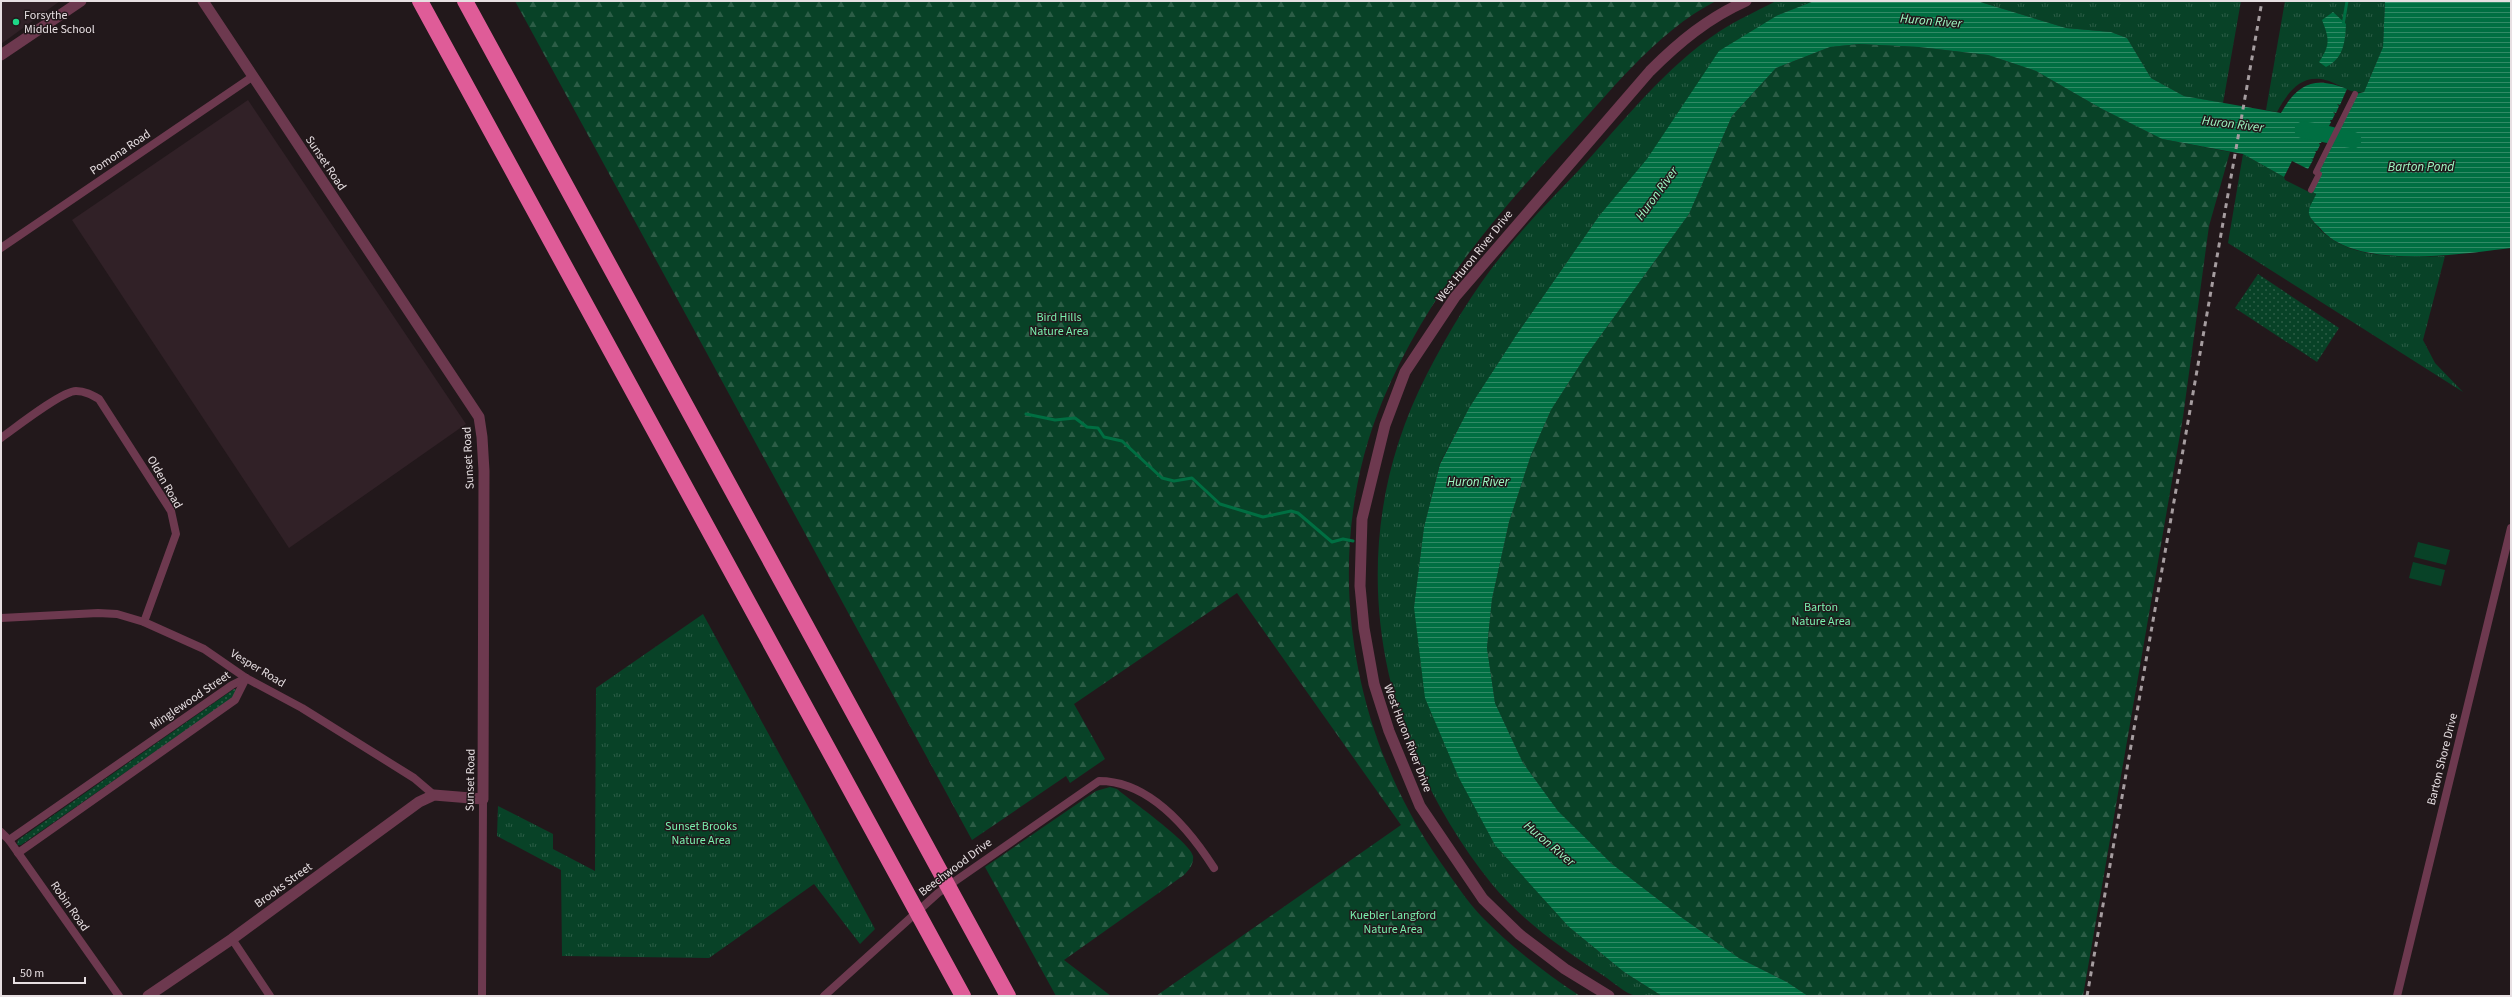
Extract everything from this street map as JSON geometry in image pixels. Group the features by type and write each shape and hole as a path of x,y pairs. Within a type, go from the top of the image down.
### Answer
{"highway":[{"path":"420,1 963,996"},
{"path":"465,1 1008,996"}],"street":[{"path":"1,55 81,1"},
{"name":"Sunset Road","path":"203,1 252,77 452,374 479,418 482,437 484,471 482,996"},
{"name":"West Huron River Drive","path":"1609,996 1565,969 1519,934 1483,899 1420,806 1392,738 1374,684 1363,621 1360,586 1362,519 1384,425 1405,372 1455,297 1655,66 1680,41 1700,26 1746,1"},
{"name":"Pomona Road","path":"1,248 252,77"},
{"path":"2311,190 2319,174 2316,172 2355,94"},
{"name":"Olden Road","path":"1,438 62,396 74,391 88,393 99,399 171,511 176,534 144,622"},
{"name":"Barton Shore Drive","path":"2397,996 2511,528"},
{"name":"Vesper Road","path":"1,618 98,613 117,614 144,622 204,649 246,678 302,708 361,744 414,778 434,795"},
{"name":"Minglewood Street","path":"9,840 232,685 246,678"},
{"name":"Minglewood Street","path":"18,853 236,700 246,678"},
{"name":"Beechwood Drive","path":"824,996 938,893 1089,786 1099,781 1114,781 1139,791 1179,821 1214,868"},
{"path":"434,795 483,799"},
{"name":"Brooks Street","path":"148,996 232,939 403,814 434,795"},
{"name":"Robin Road","path":"1,832 9,840 119,996"},
{"path":"232,939 270,996"}],"shaded area":[{"name":"Forsythe Middle School","path":"1,1 60,1 1,44"},
{"path":"248,100 466,424 289,548 72,220"}],"green space":[{"name":"Bird Hills Nature Area","path":"515,1 1716,1 1694,14 1673,30 1652,47 1633,66 1534,174 1508,204 1460,265 1417,331 1382,402 1363,460 1352,519 1349,579 1353,640 1365,699 1384,757 1409,811 1441,863 1465,897 1481,916 1528,959 1580,996 1156,996 1401,825 1237,593 1074,704 1105,759 1070,783 1066,776 972,840"},
{"path":"1776,1 1814,1 1778,15 1599,216 1517,334 1469,408 1440,463 1424,527 1414,607 1569,927 1624,972 1662,996 1636,996 1624,990 1544,934 1503,897 1491,883 1451,826 1419,766 1396,702 1382,638 1378,571 1383,505 1400,439 1427,374 1463,310 1495,264 1532,219 1579,170 1628,114 1681,61 1720,31"},
{"path":"1977,1 2241,1 2223,103 2184,96 2151,78 2127,38 2111,32 2066,28"},
{"path":"2285,1 2385,1 2383,47 2364,92 2351,91 2327,80 2309,80 2294,88 2277,112 2266,110"},
{"name":"Barton Nature Area","path":"1859,44 1919,47 1988,55 2036,71 2102,109 2162,139 2230,152 2209,226 2183,417 2083,996 1808,996 1787,982 1739,958 1681,917 1612,864 1558,811 1523,763 1495,703 1487,648 1492,599 1509,522 1531,455 1551,410 1585,357 1689,214 1732,116 1776,68 1830,47"},
{"path":"2243,154 2284,177 2285,180 2309,192 2310,190 2315,192 2316,195 2309,212 2311,218 2330,238 2344,246 2377,255 2412,257 2445,256 2423,340 2435,363 2463,392 2228,243"},
{"path":"2258,274 2339,328 2317,362 2235,308"},
{"path":"2418,542 2450,550 2446,565 2414,557"},
{"path":"2413,562 2445,570 2441,586 2409,578"},
{"name":"Sunset Brooks Nature Area","path":"703,614 875,929 860,944 814,884 709,958 562,956 561,870 497,836 498,806 553,834 553,849 595,871 596,688"},
{"path":"234,689 237,689 238,694 21,845 17,845 18,840"},
{"path":"1110,787 1117,789 1172,832 1190,850 1193,856 1193,862 1184,875 1064,960 1111,996 1056,996 985,867 1096,791"}],"water":[{"name":"Huron River","path":"1814,1 1977,1 2066,28 2111,32 2127,38 2151,78 2184,96 2281,113 2294,95 2308,85 2326,83 2347,89 2340,105 2337,104 2339,106 2336,113 2333,112 2335,114 2332,120 2330,120 2331,122 2328,128 2326,128 2328,129 2325,136 2322,135 2324,137 2321,143 2319,143 2320,145 2317,151 2315,151 2316,152 2313,159 2311,158 2313,160 2308,169 2292,161 2284,177 2243,154 2162,139 2102,109 2036,71 1988,55 1919,47 1859,44 1830,47 1776,68 1732,116 1689,214 1585,357 1551,410 1531,455 1509,522 1492,599 1487,648 1495,703 1523,763 1558,811 1612,864 1681,917 1739,958 1787,982 1808,996 1662,996 1624,972 1569,927 1495,845 1459,778 1425,698 1414,607 1424,527 1440,464 1469,408 1517,334 1599,216 1647,159 1719,51 1778,15"},
{"name":"Barton Pond","path":"2385,1 2511,1 2511,248 2438,256 2382,255 2357,250 2336,241 2320,228 2310,216 2309,208 2316,194 2310,190 2356,94 2364,92 2383,47"},
{"path":"2333,12 2346,24 2345,37 2342,49 2337,59 2326,67 2319,62 2326,51 2328,41 2322,20"}],"waterway":[{"path":"2343,25 2347,1"},
{"name":"Huron River","path":"2303,130 2353,140"},
{"path":"1026,414 1055,420 1075,418 1087,427 1098,428 1104,437 1122,441 1162,478 1174,481 1192,478 1220,504 1263,517 1291,511 1298,513 1332,542 1343,539 1353,541"}],"railway":[{"path":"2087,996 2262,1"}],"place":[{"name":"Forsythe Middle School","path":"16,22"}],"park label":[{"name":"Kuebler Langford Nature Area","path":"1393,922"}]}
